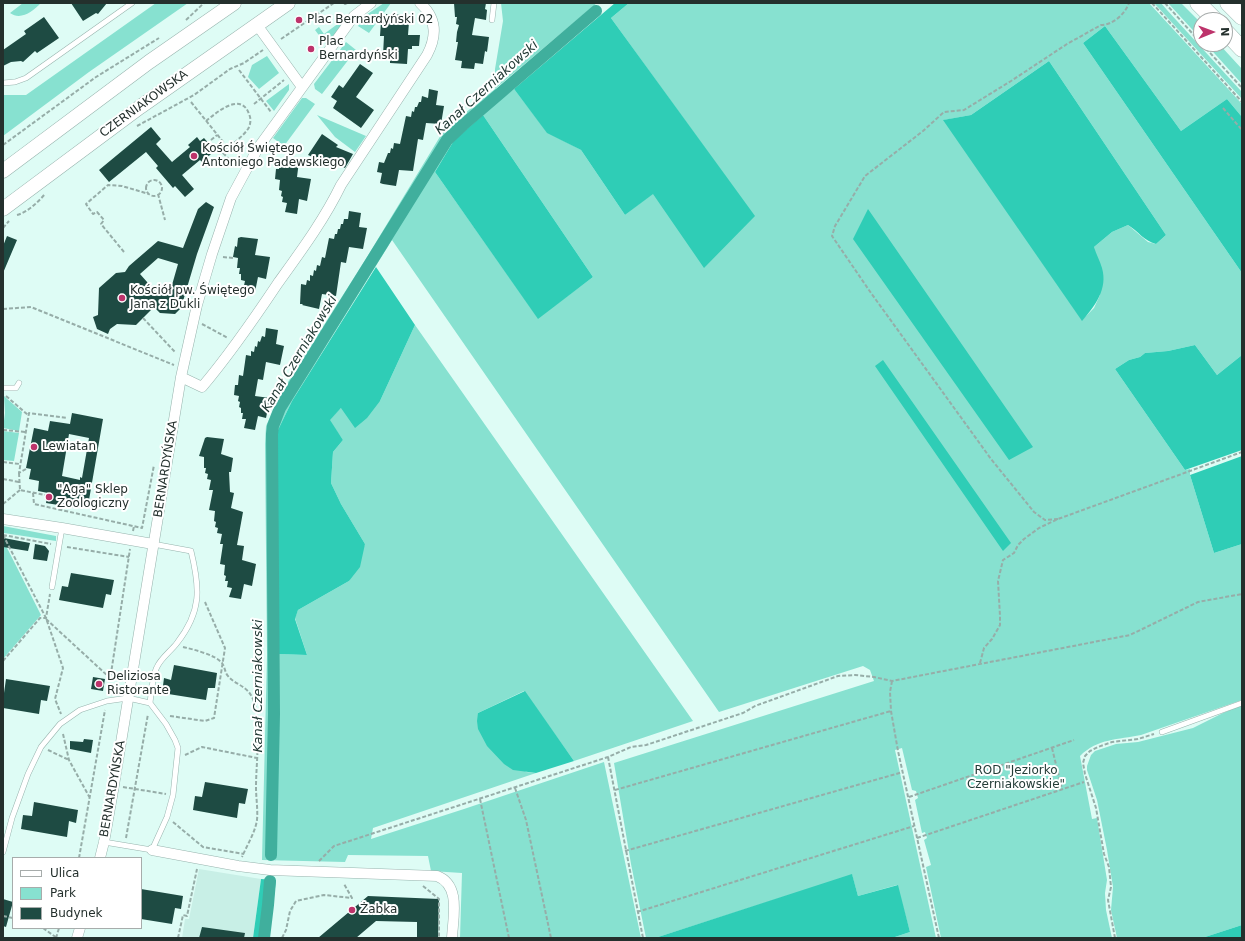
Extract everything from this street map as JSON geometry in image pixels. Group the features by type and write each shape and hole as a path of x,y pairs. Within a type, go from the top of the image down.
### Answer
{"main road":[{"path":"3,171 149,62 234,3"},
{"name":"CZERNIAKOWSKA","path":"7,214 140,107 288,3"},
{"path":"1198,3 1207,12"},
{"path":"1228,3 1242,18"},
{"path":"1233,39 1242,49"}],"street":[{"path":"183,369 202,387 227,357 331,206 341,185 427,55 434,39 434,25 429,12 420,3"},
{"path":"257,25 302,87 354,16 368,5"},
{"name":"BERNARDYŃSKA","path":"100,857 114,785 183,369 194,321 212,254 231,198 258,148 302,87"},
{"path":"3,519 153,544"},
{"path":"152,850 238,866 270,870 437,876 444,879 452,890 452,938"}],"lane":[{"path":"3,83 14,82 26,78 132,3"},
{"path":"492,20 494,3"},
{"path":"3,388 16,388 19,383"},
{"path":"52,587 62,528"},
{"path":"150,703 157,667 176,646 192,622 197,600 198,586 191,551 153,544"},
{"path":"3,852 12,818 25,781 41,747 60,724 80,710 106,701 128,698 150,703 166,724 178,748 173,795 167,817 152,850 104,842"},
{"path":"1162,732 1242,703"}],"path":[{"path":"184,22 204,3"},
{"path":"276,42 334,3"},
{"path":"1058,519 1045,520 1034,512 991,460 832,236 835,226 865,176 923,131 944,112 964,110 1067,44 1101,25 1107,25 1126,11 1129,3"},
{"path":"1152,3 1242,102"},
{"path":"1165,3 1193,33"},
{"path":"3,145 96,77 161,37"},
{"path":"137,126 194,95 230,70 267,48"},
{"path":"1210,52 1242,88"},
{"path":"254,104 292,74"},
{"path":"191,102 228,148"},
{"path":"206,121 226,106 240,105 247,110 250,118 248,129 223,153 234,164"},
{"path":"247,110 250,107"},
{"path":"1223,108 1242,130"},
{"path":"211,140 217,135"},
{"path":"149,194 146,189 147,184 150,181 155,180 160,183 162,187 158,194 165,220"},
{"path":"124,252 101,224 104,220 97,212 93,214 86,204 108,185 122,186 154,196 158,194"},
{"path":"16,216 40,200 48,191"},
{"path":"3,228 7,214"},
{"path":"3,309 31,307 183,369"},
{"path":"143,318 183,369"},
{"path":"194,321 236,342"},
{"path":"3,394 28,415"},
{"path":"28,415 29,413 68,418"},
{"path":"20,490 19,473 28,415"},
{"path":"3,430 26,432"},
{"path":"980,663 984,648 992,639 1000,625 998,581 1003,560 1014,553 1018,545 1024,539 1039,528 1058,519 1242,452"},
{"path":"3,462 20,464"},
{"path":"33,493 34,504 142,528 154,465"},
{"path":"19,473 26,469"},
{"path":"3,479 19,482"},
{"path":"20,490 44,495"},
{"path":"3,504 20,490"},
{"path":"3,535 46,618 63,668 55,699 64,721 62,737 69,760 90,798"},
{"path":"158,715 205,721 214,718 224,648 198,586"},
{"path":"46,618 52,587"},
{"path":"308,872 334,846 608,757 632,747 646,745 724,718 743,713 755,706 838,676 855,675 892,681 1130,635 1198,602 1242,594"},
{"path":"3,661 40,618 46,618 110,678"},
{"path":"167,817 203,847 244,854 257,820 256,714 253,698 246,689 228,677 222,663 219,660 196,650 176,646"},
{"path":"892,681 890,692 891,711 898,750 939,938"},
{"path":"125,846 150,703"},
{"path":"614,790 891,711"},
{"path":"1115,938 1108,900 1111,887 1109,867 1104,854 1096,808 1085,774 1083,763 1084,756 1090,751 1112,742 1138,740 1162,732"},
{"path":"909,797 1074,740"},
{"path":"41,747 69,760"},
{"path":"178,759 202,747 257,758"},
{"path":"1052,748 1062,789"},
{"path":"608,757 643,938"},
{"path":"625,851 903,772"},
{"path":"917,838 1084,782"},
{"path":"114,785 173,795"},
{"path":"515,787 526,820 551,938"},
{"path":"480,799 509,938"},
{"path":"637,912 914,826"},
{"path":"178,938 183,915 187,916 198,866"},
{"path":"282,938 286,930 290,911 296,901 324,895 352,898 342,880"},
{"path":"44,929 56,938"}],"shaded area":[{"path":"199,869 261,879 253,938 182,938 185,919 189,919"}],"green space":[{"path":"23,3 41,3 27,14 18,16 10,13"},
{"path":"156,3 188,3 89,72 3,136 3,95 26,95"},
{"path":"384,3 391,3 369,33 358,26 366,15"},
{"path":"501,3 597,3 495,89 495,69 503,21"},
{"path":"615,3 629,3 611,18 755,216 704,268 653,194 625,215 581,150 547,133 514,89"},
{"name":"ROD \"Jeziorko Czerniakowskie\"","path":"629,3 1149,3 1242,104 1242,117 1227,99 1181,131 1105,26 1083,43 1242,273 1242,355 1217,375 1195,345 1168,351 1145,353 1140,357 1129,360 1115,369 1185,470 1190,469 1190,475 1214,553 1242,544 1242,700 1141,735 1101,743 1087,750 1080,756 1092,819 1097,818 1107,880 1105,893 1106,910 1112,938 941,938 926,867 931,865 924,840 927,838 925,832 922,833 915,800 918,798 916,791 912,790 902,748 895,750 936,938 892,938 910,932 897,885 858,896 852,875 655,938 646,938 631,864 614,763 874,681 870,670 863,666 719,712 392,240 292,401 277,432 278,654 307,655 295,618 298,610 349,581 365,544 341,504 331,483 333,452 343,440 329,420 341,408 380,401 415,325 693,721 574,761 524,691 478,713 526,772 536,773 373,828 371,839 604,762 641,938 460,938 462,873 431,871 428,856 348,855 345,862 262,860 267,655 266,426 281,393 367,257 444,130 495,89 505,96 514,89 547,132 581,150 625,215 653,193 754,216 611,18","holes":["1049,61 1166,235 1156,244 1148,242 1128,225 1112,232 1094,247 1100,295 1094,308 1082,320 944,120 971,115","483,115 593,277 538,318 435,172 453,142"]},
{"path":"1154,3 1161,3 1193,38 1193,46"},
{"path":"1168,3 1181,3 1193,15 1193,30"},
{"path":"343,20 345,22 327,46 315,30 319,27 324,34"},
{"path":"1105,26 1181,131 1227,99 1242,117 1242,273 1083,43"},
{"path":"346,42 356,50 322,94 315,89 314,84"},
{"path":"1199,52 1206,52 1242,92 1242,99"},
{"path":"1213,52 1226,52 1242,69 1242,84"},
{"path":"267,56 279,73 259,89 248,77 252,65"},
{"path":"1049,61 1166,235 1156,244 1152,243 1128,225 1112,232 1094,247 1102,268 1102,290 1096,303 1082,321 943,120 971,115"},
{"path":"289,84 289,90 274,111 266,101"},
{"path":"302,98 306,98 315,104 284,146 273,138"},
{"path":"317,115 366,136 355,152 335,137"},
{"path":"483,115 593,277 538,319 435,172 453,142"},
{"path":"868,209 1033,447 1009,460 853,239"},
{"path":"376,267 415,325 380,401 367,418 355,428 341,408 330,420 343,440 333,452 331,483 341,504 365,544 360,567 349,581 298,610 295,619 307,655 278,654 277,432 292,401"},
{"path":"1195,345 1217,375 1242,355 1242,450 1185,470 1115,369 1129,360 1140,357 1145,353 1168,351"},
{"path":"883,360 1011,543 1003,551 875,366"},
{"path":"4,396 22,412 19,431 3,428 5,413"},
{"path":"3,431 19,433 14,461 3,460"},
{"path":"1242,456 1242,544 1214,553 1190,475"},
{"path":"3,526 56,536 56,541 4,533"},
{"path":"3,540 41,615 3,659"},
{"path":"525,691 574,761 536,773 513,770 504,764 487,746 478,729 478,713"},
{"path":"1242,705 1242,925 1202,938 1117,938 1111,910 1113,887 1107,850 1097,800 1087,770 1091,755 1095,751 1116,744 1138,742 1193,728"},
{"path":"852,874 858,896 898,885 910,932 892,938 655,938"},
{"path":"261,879 276,880 269,938 253,938"},
{"path":"1242,925 1242,938 1202,938"}],"building":[{"path":"71,3 107,3 98,14 96,13 83,21"},
{"path":"454,3 486,3 486,20 475,18 472,35 489,37 487,52 485,51 483,64 475,63 474,69 461,68 462,61 455,60 459,25 456,24 457,17 455,17"},
{"path":"386,14 404,15 404,21 409,22 408,35 420,35 419,46 412,46 412,49 408,49 407,64 390,63 390,55 383,55 384,36 380,36 381,21 386,21"},
{"path":"44,17 59,38 37,53 35,51 23,62 11,62 3,66 3,50 26,34 24,31"},
{"path":"360,64 373,73 356,97 374,110 361,128 333,108 337,101 331,97 339,85 343,88"},
{"path":"429,89 438,91 436,105 444,106 441,124 426,123 423,140 418,139 413,171 399,170 396,186 380,183 382,173 377,172 379,162 384,163 388,153 390,153 391,148 393,149 394,143 400,144 406,116 411,117 412,111 414,112 415,107 417,107 419,102 421,102 422,96 428,98"},
{"path":"151,127 161,139 156,144 172,162 190,147 188,145 197,137 200,141 204,138 212,147 208,150 211,154 202,162 200,160 182,175 194,189 185,197 175,186 173,188 156,168 158,166 146,152 109,182 99,170"},
{"path":"322,134 338,145 336,147 353,154 345,168 328,159 325,162 308,155"},
{"path":"286,159 299,161 297,177 311,179 307,201 299,199 297,214 285,212 287,203 282,202 282,191 279,190 280,180 275,179 276,169 279,169 280,160"},
{"path":"206,202 214,207 197,254 181,308 175,314 160,313 154,307 136,325 117,324 110,329 108,334 97,329 93,317 98,315 99,288 116,273 125,272 129,266 158,241 183,248 198,209","holes":["158,258 178,264 170,292 155,291 140,274"]},
{"path":"349,211 361,213 359,227 367,228 363,249 349,247 346,263 341,262 336,296 322,294 319,309 300,304 301,284 306,285 307,280 310,281 310,275 313,276 314,270 316,271 317,265 320,266 322,257 325,258 329,238 334,239 338,229 340,229 341,224 343,224 344,219 348,219"},
{"path":"7,236 17,240 3,273 3,246"},
{"path":"238,238 258,239 255,255 270,257 266,279 258,277 255,292 243,290 245,281 241,280 241,274 239,274 240,268 237,268 238,258 233,257 235,246 237,247"},
{"path":"266,328 278,330 276,344 284,346 280,365 266,362 263,380 258,379 255,396 270,398 266,418 258,416 255,430 244,428 246,419 242,419 243,413 241,413 241,408 239,407 239,396 234,395 235,385 238,385 239,375 243,376 246,355 251,356 251,351 254,352 258,341 260,342 262,336 265,337"},
{"path":"72,413 103,419 89,500 79,498 77,508 46,503 48,493 38,491 39,481 29,479 31,469 26,468 34,428 48,431 50,421 70,424","holes":["69,434 89,438 82,478 80,477 80,480 62,476"]},
{"path":"205,438 224,439 221,454 233,458 231,472 229,472 230,492 234,493 231,508 243,512 237,545 244,546 242,560 256,564 252,586 244,584 241,599 229,597 232,588 227,587 228,581 225,581 225,565 220,564 223,544 220,544 222,534 217,533 218,528 215,527 215,511 209,510 213,490 209,490 211,480 207,479 208,474 205,473 206,468 204,468 204,457 199,456"},
{"path":"4,538 30,543 28,551 3,547"},
{"path":"35,544 45,546 49,551 47,561 33,559"},
{"path":"71,573 114,580 111,595 106,594 103,608 59,600 62,586 68,587"},
{"path":"174,665 217,673 215,688 208,688 206,700 162,693 164,678 171,680"},
{"path":"93,677 105,679 103,691 91,689"},
{"path":"6,679 50,686 47,701 41,700 39,714 3,708 3,693"},
{"path":"84,739 93,740 91,753 70,749 70,741 83,742"},
{"path":"205,782 248,789 245,804 239,803 237,818 193,810 195,796 202,797"},
{"path":"34,802 78,810 76,823 69,821 67,837 21,829 23,815 32,816"},
{"path":"142,889 183,896 181,909 175,908 172,924 142,919"},
{"path":"368,896 439,899 438,938 417,938 417,922 376,921 356,938 318,938"},
{"path":"3,899 12,902 12,906 6,927 3,926"},
{"path":"202,927 245,933 244,938 199,938"}],"waterway":[{"name":"Kanał Czerniakowski","path":"271,855 274,714 273,426 280,408 447,140 596,11"},
{"name":"Kanał Czerniakowski","path":"264,938 270,881"}],"place":[{"name":"Plac Bernardyński 02","path":"299,20"},
{"name":"Plac Bernardyński","path":"311,49"},
{"name":"Kościół Świętego Antoniego Padewskiego","path":"194,156"},
{"name":"Kościół pw. Świętego Jana z Dukli","path":"122,298"},
{"name":"Lewiatan","path":"34,447"},
{"name":"\"Aga\" Sklep Zoologiczny","path":"49,497"},
{"name":"Deliziosa Ristorante","path":"99,684"},
{"name":"Żabka","path":"352,910"}]}
